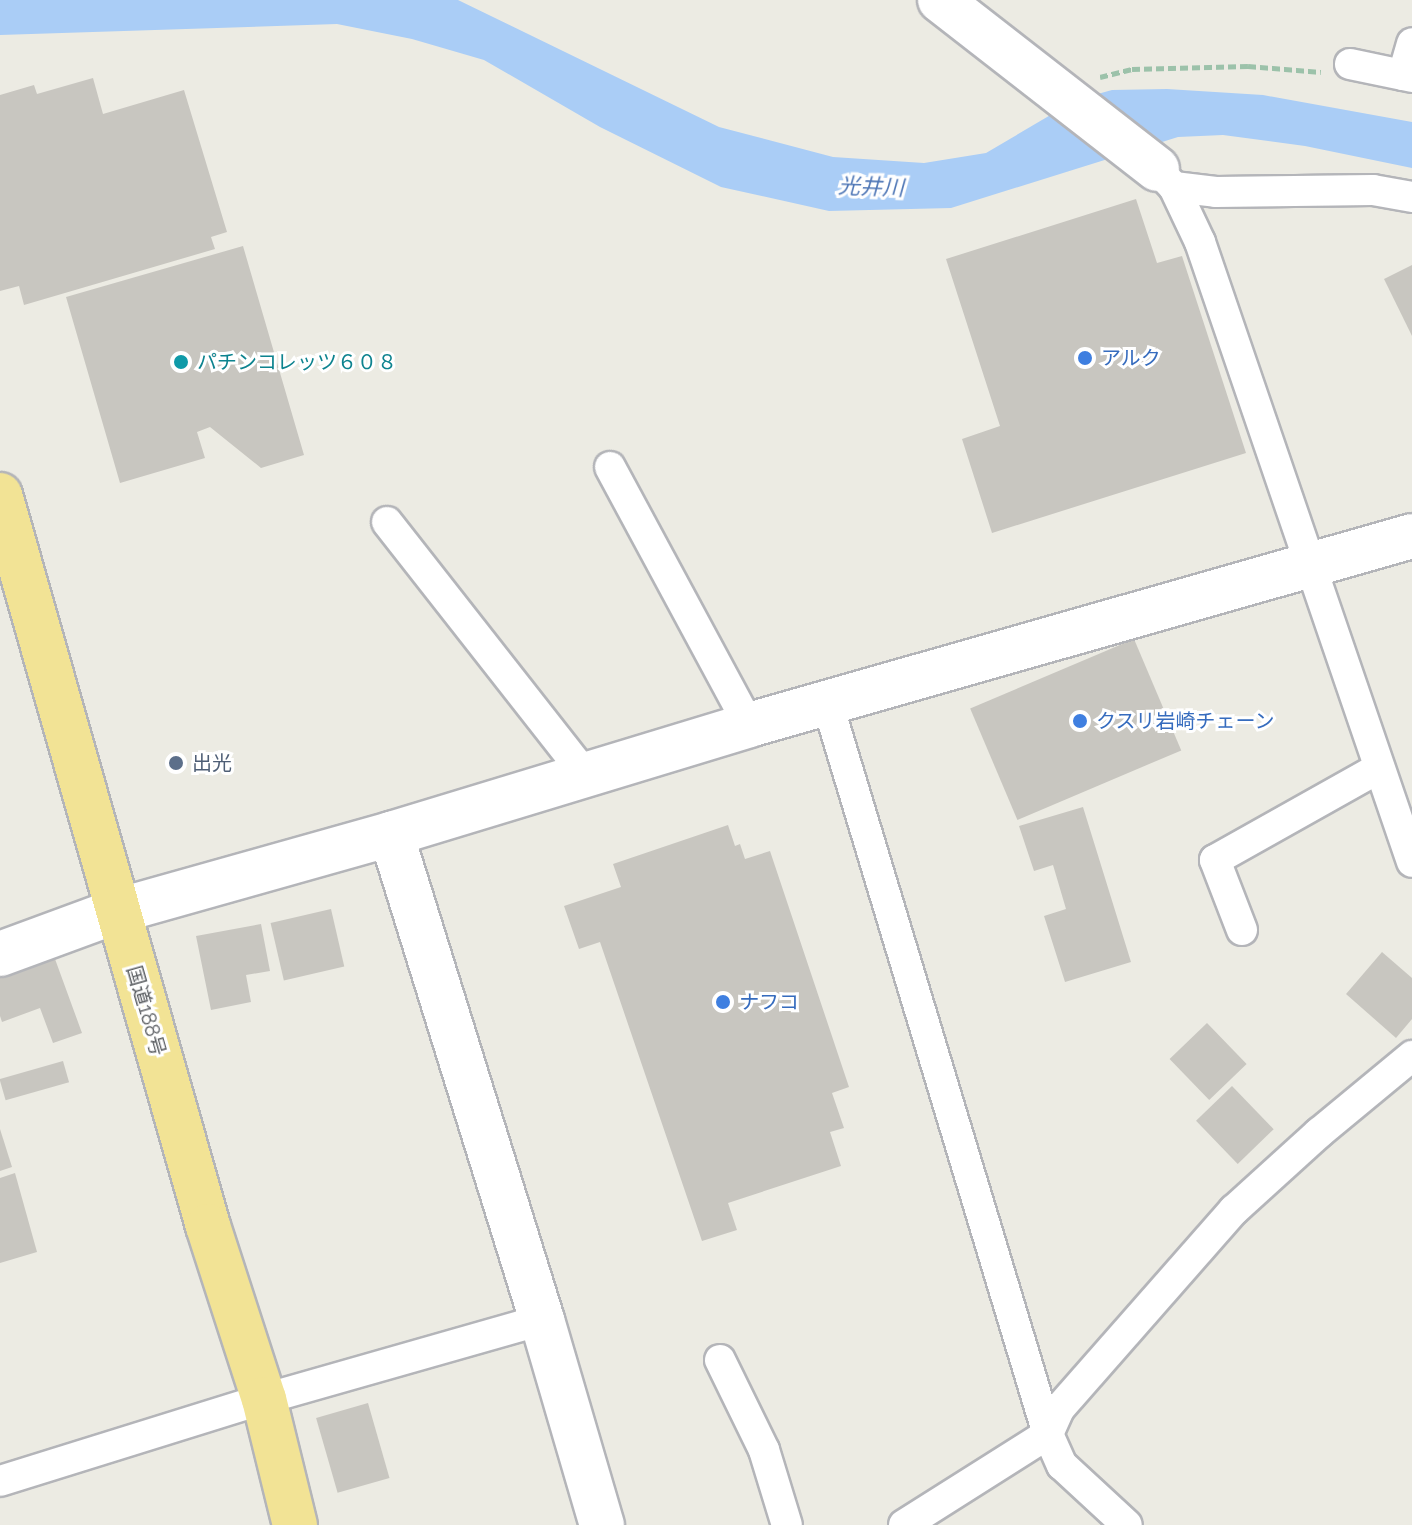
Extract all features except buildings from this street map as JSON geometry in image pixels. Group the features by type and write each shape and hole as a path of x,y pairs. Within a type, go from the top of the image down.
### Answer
{"highway":[{"name":"国道188号","path":"0,495 208,1226 264,1399 295,1525"}],"street":[{"path":"940,0 1166,178 1200,242 1377,769 1412,862"},
{"path":"1350,64 1408,76 1412,43"},
{"path":"1166,178 1216,192 1373,190 1412,197"},
{"path":"610,467 749,725"},
{"path":"387,522 584,773"},
{"path":"0,954 117,911 391,834 749,725 828,705 1412,536"},
{"path":"828,705 1048,1434 1062,1465 1127,1525"},
{"path":"1242,930 1215,860 1377,769"},
{"path":"391,834 542,1320 602,1525"},
{"path":"904,1525 1048,1434 1059,1409 1234,1210 1319,1133 1412,1056"},
{"path":"0,1481 264,1399 542,1320"},
{"path":"720,1360 764,1450 787,1525"}],"path":[{"path":"1071,101 1098,78 1132,69 1248,66 1334,73 1350,64"}],"water":[{"name":"光井川","path":"0,0 458,0 719,127 833,157 924,163 986,153 1076,100 1112,90 1167,89 1263,95 1412,122 1412,168 1305,146 1223,135 1178,137 951,208 829,211 721,187 600,127 484,60 412,39 337,24 0,35"}],"place":[{"name":"アルク","path":"1085,358"},
{"name":"パチンコレッツ６０８","path":"181,362"},
{"name":"クスリ岩崎チェーン","path":"1080,721"},
{"name":"出光","path":"176,763"},
{"name":"ナフコ","path":"723,1002"}]}
